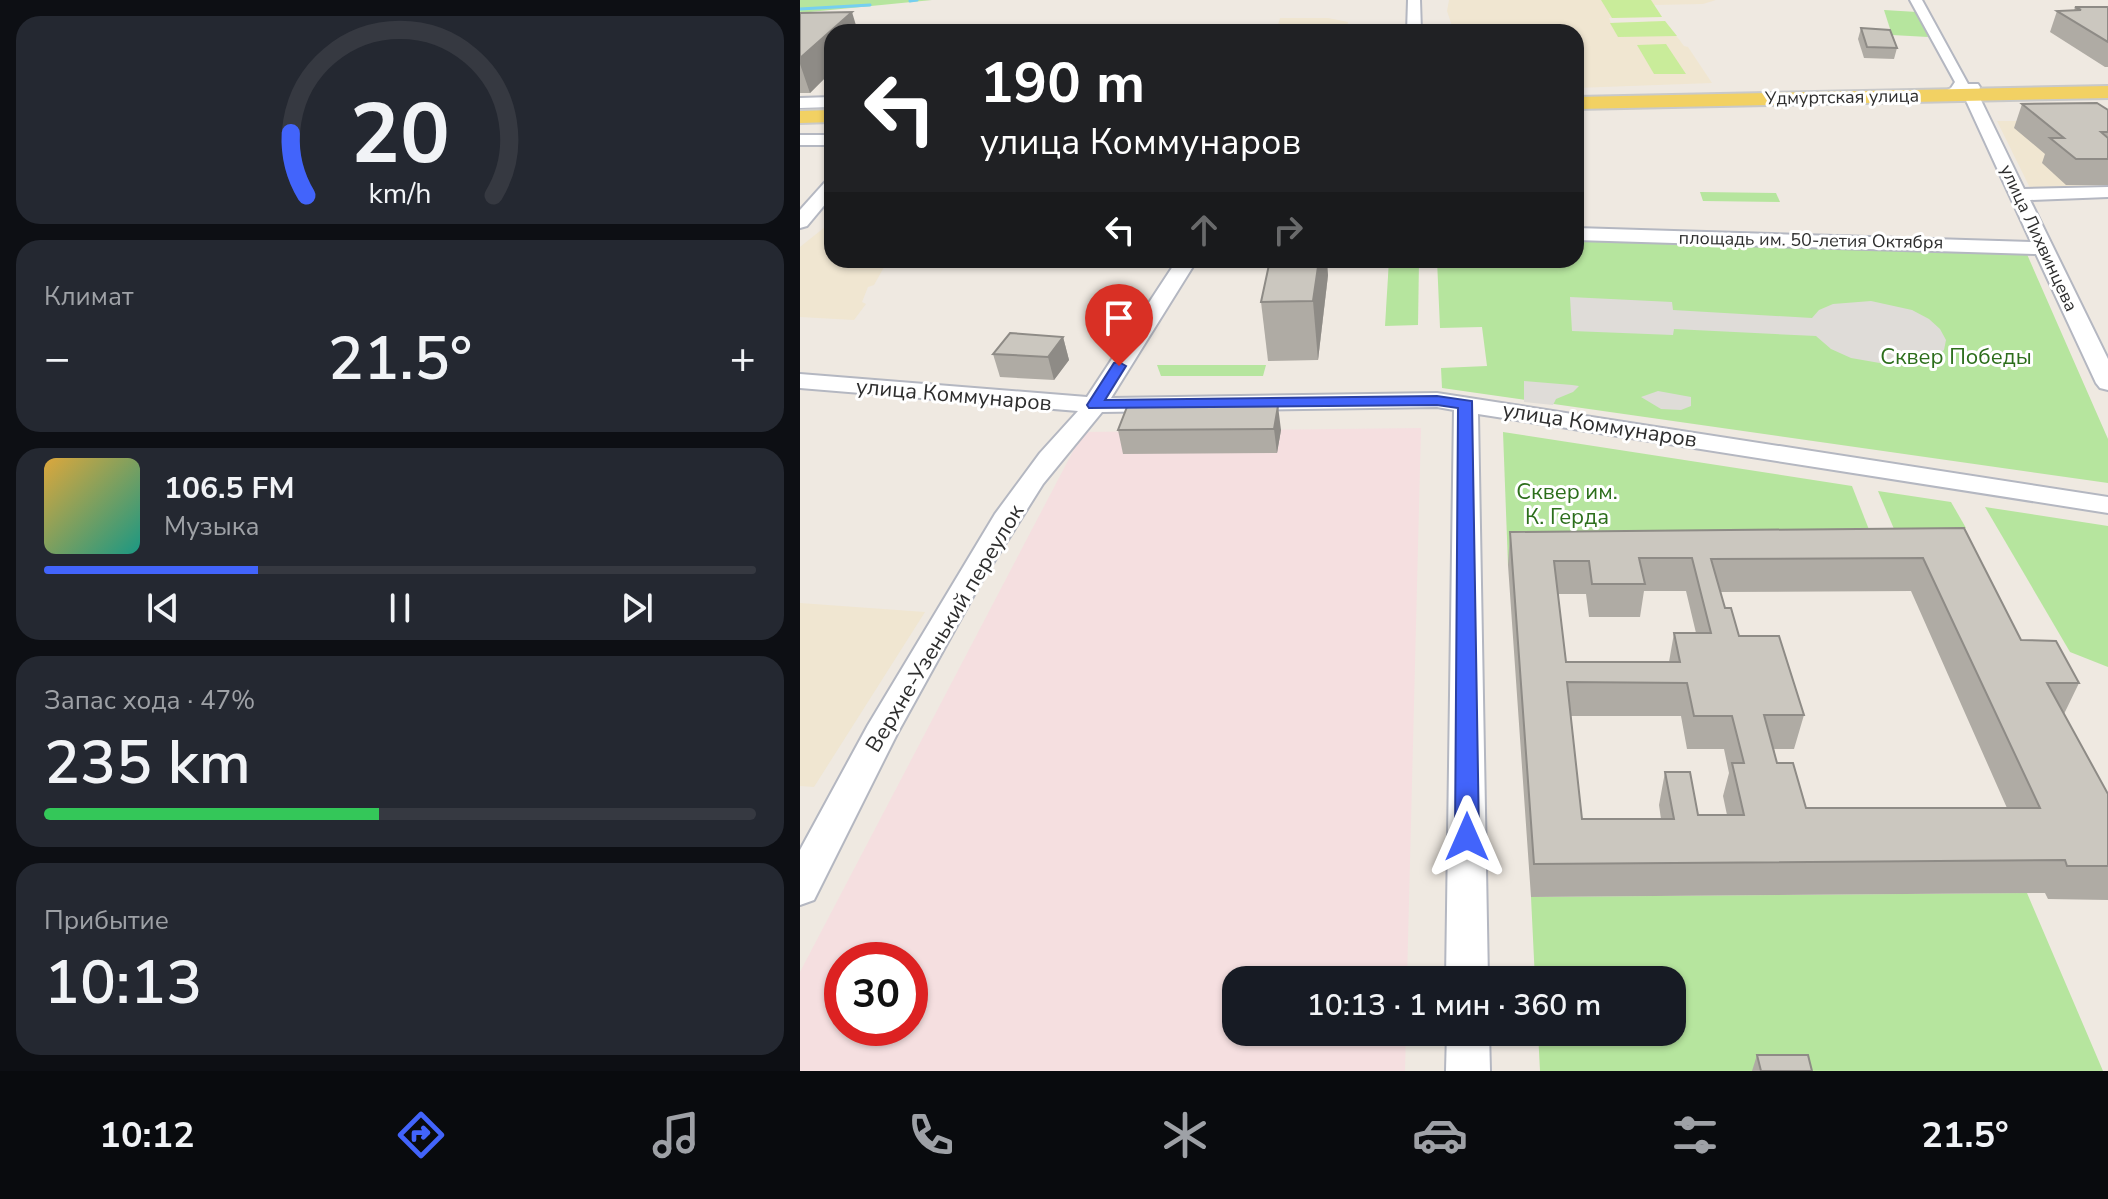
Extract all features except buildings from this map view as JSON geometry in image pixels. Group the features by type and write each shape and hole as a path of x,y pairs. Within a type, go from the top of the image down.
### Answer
{"main road":[{"name":"Удмуртская улица","path":"1584,95 1962,91 2108,85"},
{"name":"Удмуртская улица","path":"2066,89 2108,92"},
{"name":"Удмуртская улица","path":"1584,103 1774,94"},
{"path":"800,117 824,116"},
{"path":"800,125 824,124"}],"street":[{"path":"1414,0 1414,24"},
{"name":"улица Лихвинцева","path":"1916,0 1962,82 1962,91 2045,248 2108,383"},
{"path":"800,103 824,102"},
{"path":"800,140 824,140"},
{"path":"2016,195 2108,192"},
{"path":"800,222 824,194"},
{"name":"площадь им. 50-летия Октября","path":"1584,234 2045,248"},
{"name":"Верхне-Узенький переулок","path":"800,888 938,629 1004,520 1094,405 1182,268"},
{"name":"улица Коммунаров","path":"800,381 1094,405 1437,400 2108,505"},
{"path":"1466,404 1467,966"},
{"path":"1468,1046 1468,1071"}],"shaded area":[{"path":"1449,0 1716,0 1703,4 1654,5 1662,17 1609,18 1611,23 1665,21 1688,47 1712,83 1584,88 1584,24 1451,24 1447,11"},
{"path":"1280,18 1328,18 1348,22 1348,24 1278,24"},
{"path":"1997,121 2039,121 2108,130 2108,187 2031,190"},
{"path":"824,228 824,268 884,268 874,285 868,287 862,302 866,304 854,320 800,317 800,247"},
{"path":"1570,297 1672,302 1673,310 1812,318 1819,310 1833,304 1871,301 1912,310 1929,319 1946,340 1944,350 1934,358 1897,366 1851,358 1831,349 1816,336 1674,329 1673,335 1572,331"},
{"path":"1524,381 1579,386 1556,399 1553,405 1524,402"},
{"path":"1658,391 1691,397 1691,406 1681,410 1661,409 1641,397"},
{"path":"1421,428 1407,966 1222,966 1222,1046 1406,1046 1405,1071 800,1071 800,972 1083,432"},
{"path":"800,603 925,612 814,787 800,786"}],"green space":[{"path":"800,0 932,0 800,13"},
{"path":"1601,0 1651,0 1662,17 1612,18"},
{"path":"1884,10 1917,12 1928,37 1892,35"},
{"path":"1665,21 1677,36 1618,37 1610,23"},
{"path":"1666,44 1686,74 1654,74 1637,45"},
{"path":"1700,192 1776,193 1780,202 1703,201"},
{"name":"Сквер Победы","path":"1584,240 2026,252 2108,439 2108,483 1442,388 1441,368 1487,366 1482,327 1440,328 1437,268 1584,268"},
{"path":"1389,268 1419,268 1418,325 1385,326"},
{"path":"1157,365 1266,365 1263,376 1161,376"},
{"name":"Сквер им. К. Герда","path":"1503,432 1852,486 1882,563 1508,565"},
{"path":"1878,491 1951,502 1966,528 1894,529"},
{"path":"1985,507 2108,526 2108,667 2070,652"},
{"path":"2027,893 2103,1071 1540,1071 1539,1046 1686,1046 1686,966 1534,966 1531,897"}],"waterway":[{"path":"910,1 917,0"},
{"path":"800,9 870,5"}],"route":[{"path":"1119,366 1094,405 1437,400 1466,404 1467,837"}]}
